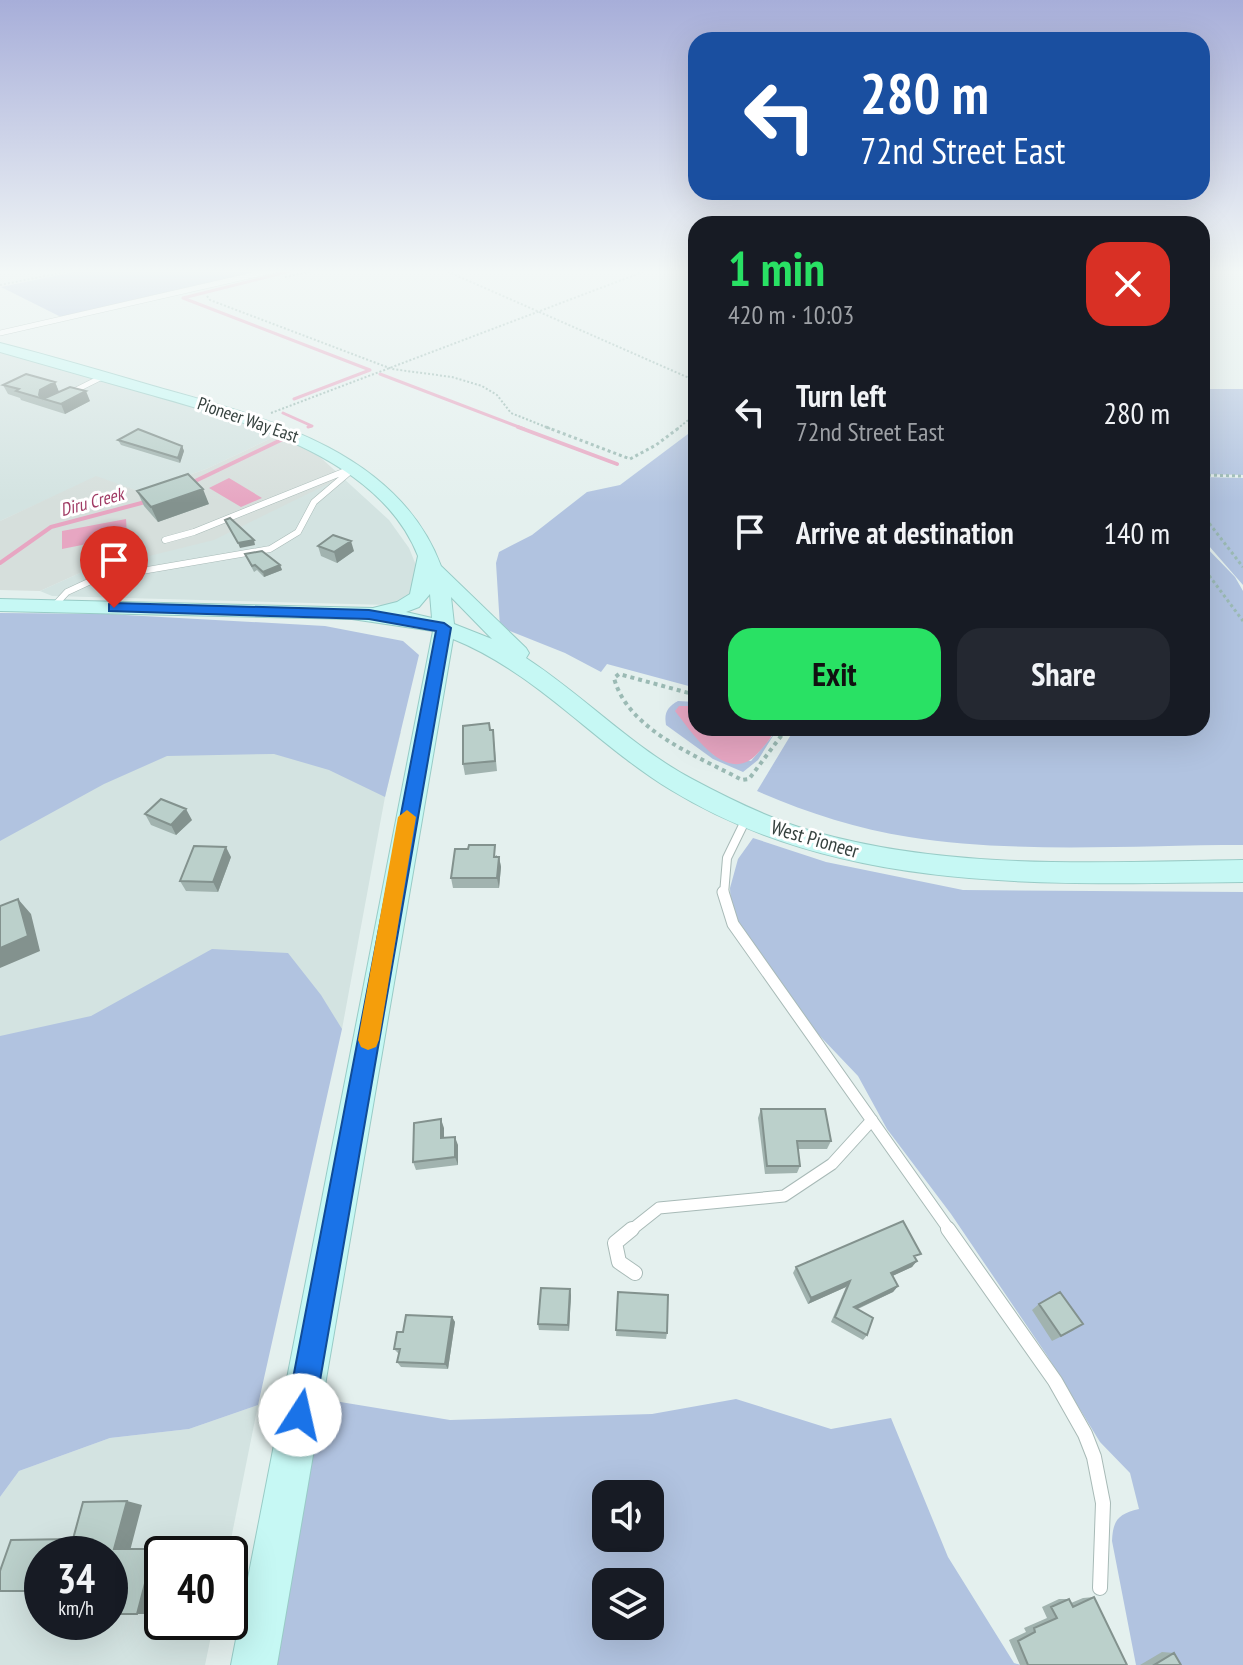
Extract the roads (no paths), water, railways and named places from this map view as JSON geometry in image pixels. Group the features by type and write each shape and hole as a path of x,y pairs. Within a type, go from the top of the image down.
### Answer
{"main road":[{"name":"Pioneer Way East","path":"3,348 254,420 308,441 354,468 382,494 424,548 435,569 444,602 444,628 254,1665"},
{"path":"0,605 334,613 395,609 417,600 426,585 424,548"},
{"path":"435,569 541,676"},
{"name":"West Pioneer","path":"334,613 395,618 444,628 507,655 541,676 677,782 746,819 844,849 926,864 1040,871 1243,871"}],"lane":[{"path":"61,397 104,376"},
{"path":"165,540 194,532 354,468"},
{"path":"54,606 67,592 95,579 270,549 298,532 314,502 354,468"},
{"path":"746,819 726,854 724,905 733,924 1055,1381 1086,1430 1095,1455 1104,1503 1100,1588"},
{"path":"635,1273 619,1262 615,1243 659,1208 784,1196 832,1164 872,1120"}],"waterway":[{"name":"Diru Creek","path":"294,399 370,370 312,348"},
{"name":"Diru Creek","path":"380,374 524,429"},
{"name":"Diru Creek","path":"283,413 312,426 308,427"},
{"name":"Diru Creek","path":"518,427 617,464"},
{"name":"Diru Creek","path":"189,484 285,438"},
{"name":"Diru Creek","path":"0,563 51,527 149,501"}]}
